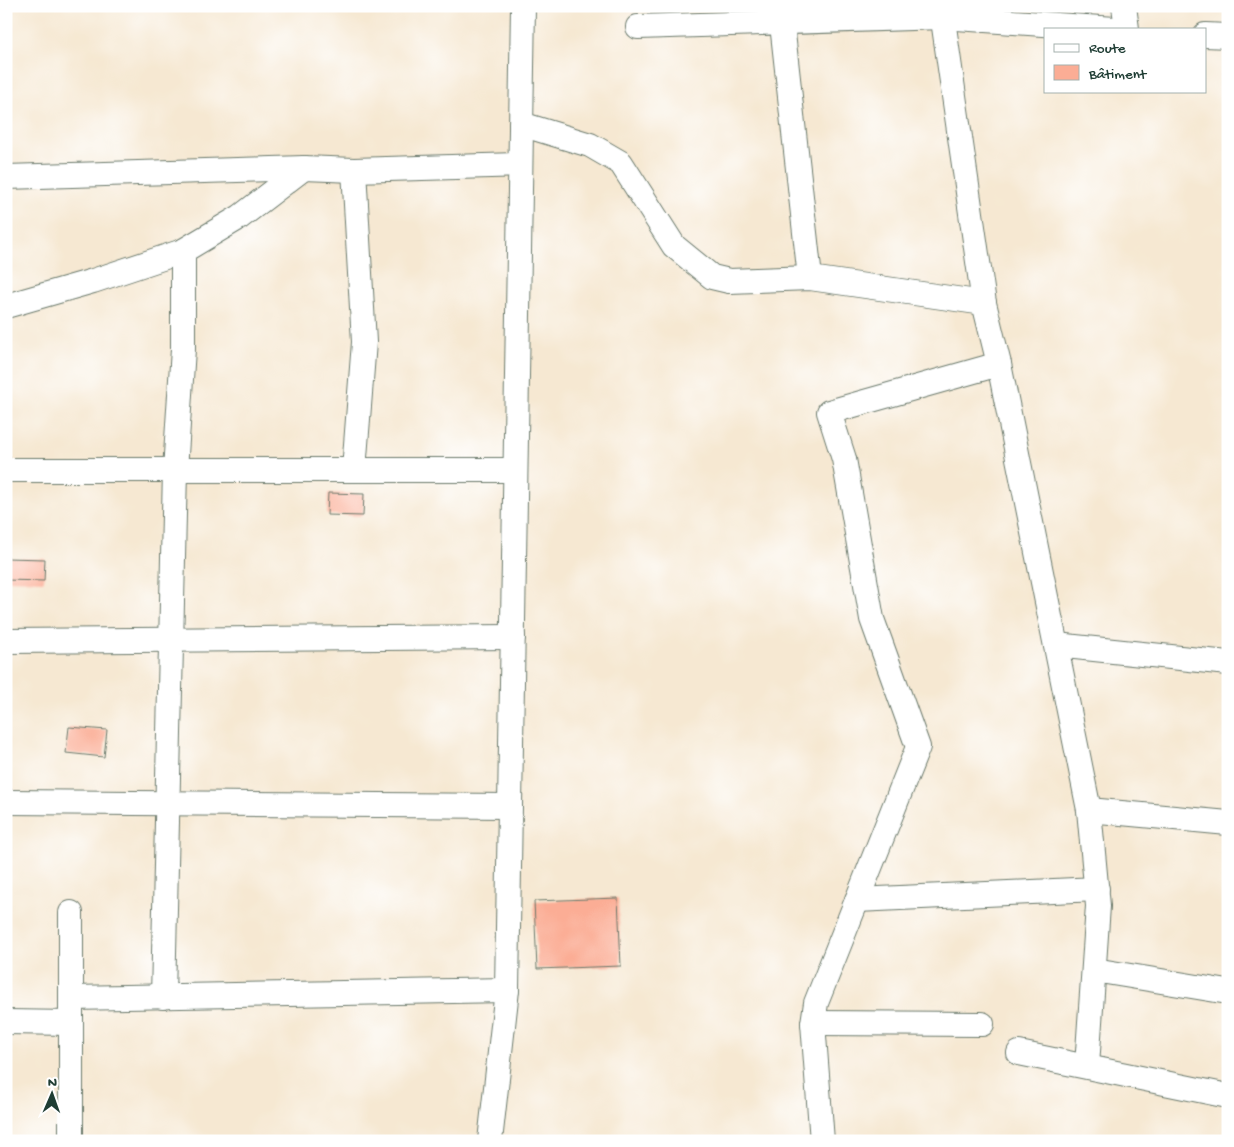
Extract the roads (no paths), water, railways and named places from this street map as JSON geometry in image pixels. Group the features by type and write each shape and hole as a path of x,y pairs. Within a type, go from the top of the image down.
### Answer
{"street":[{"path":"490,1141 507,990 523,6"},
{"path":"1124,6 1128,28"},
{"path":"942,12 984,303 999,364 1089,810 1098,906 1086,1066"},
{"path":"638,27 781,14 942,12 1105,28"},
{"path":"781,14 810,278"},
{"path":"1206,35 1228,36"},
{"path":"521,124 590,145 621,163 674,246 712,277 729,281 810,278 984,303"},
{"path":"6,177 304,168 354,170 520,165"},
{"path":"6,306 93,281 183,251 240,218 304,168"},
{"path":"354,170 364,342 354,470"},
{"path":"163,996 175,470 183,349 183,251"},
{"path":"822,1141 813,1023 816,1003 918,747 872,619 844,459 829,412 999,364"},
{"path":"6,470 515,470"},
{"path":"6,641 513,637"},
{"path":"1056,645 1228,662"},
{"path":"6,802 510,806"},
{"path":"1089,810 1228,823"},
{"path":"856,900 1097,889"},
{"path":"71,913 71,1141"},
{"path":"1094,970 1228,992"},
{"path":"71,998 507,990"},
{"path":"6,1022 71,1023"},
{"path":"813,1023 982,1024"},
{"path":"1019,1053 1228,1096"}]}
